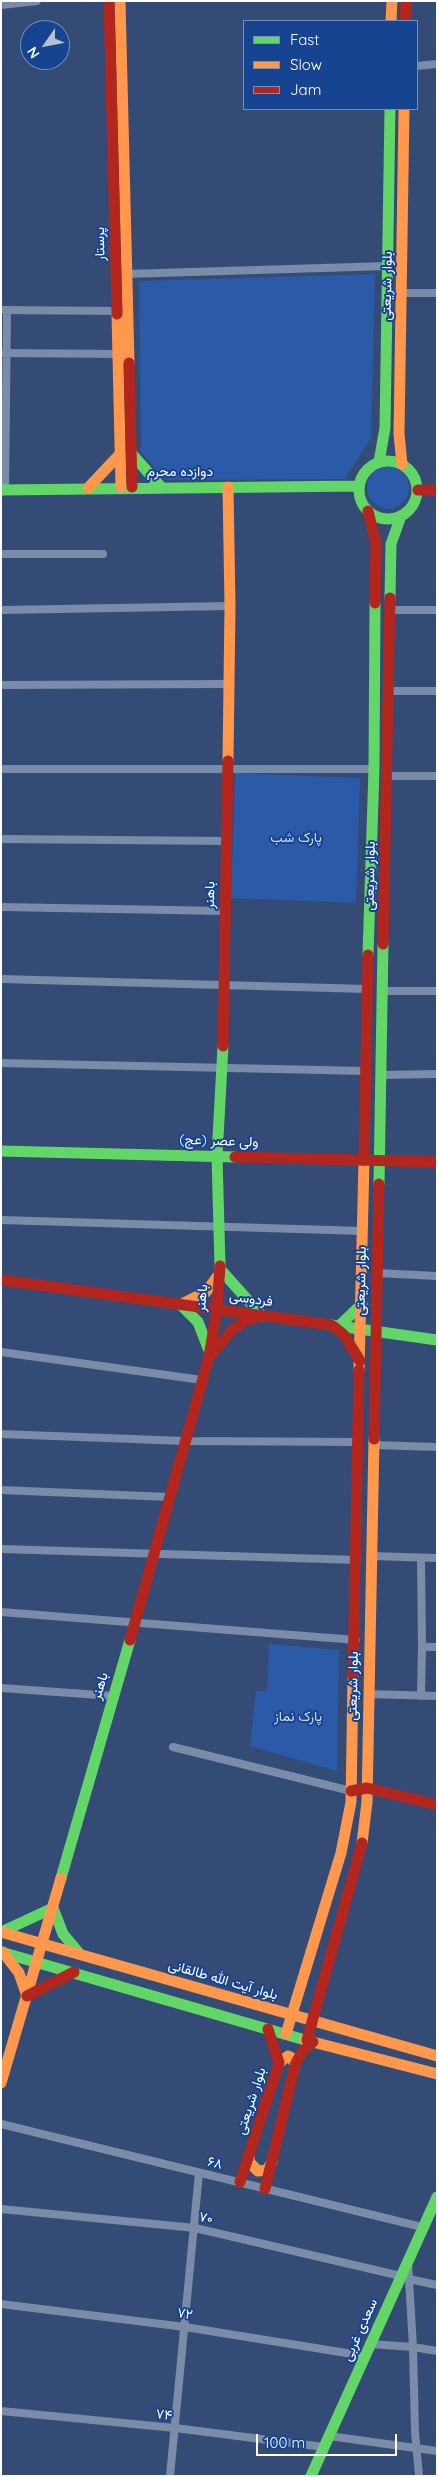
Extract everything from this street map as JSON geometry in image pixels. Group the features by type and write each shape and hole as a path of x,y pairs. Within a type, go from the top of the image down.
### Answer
{"main road":[{"name":"پرستار","path":"109,1 118,354 125,454"},
{"name":"پرستار","path":"120,1 126,274 126,487"},
{"path":"391,20 392,1"},
{"path":"406,1 406,20"},
{"name":"بلوار شریعتی","path":"379,462 385,428 390,110"},
{"name":"بلوار شریعتی","path":"402,464 399,434 404,110"},
{"path":"88,488 125,454 161,487"},
{"path":"387,460 402,464 414,475 418,490 413,506 401,516 384,519 368,511 360,497 359,486 367,469 387,460"},
{"name":"دوازده محرم","path":"3,490 126,487 359,486"},
{"name":"باهنر","path":"1,2083 155,1554 168,1497 208,1358 217,1310 220,1269 217,1156 223,1068 226,768 230,606 228,487"},
{"path":"418,490 437,490"},
{"name":"بلوار شریعتی","path":"286,2034 345,1838 351,1802 356,1640 367,989 374,769 376,544 368,511"},
{"name":"بلوار شریعتی","path":"265,2189 295,2065 310,2041 312,2021 358,1860 365,1828 391,544 401,516"},
{"path":"374,769 387,776"},
{"name":"ولی عصر (عج)","path":"1,1150 437,1162"},
{"path":"180,1304 194,1300 206,1292 214,1284 220,1269 262,1316 245,1321 232,1330 208,1358"},
{"name":"فردوسی","path":"1,1280 437,1340"},
{"path":"180,1304 194,1317 202,1329 207,1342 208,1358"},
{"path":"361,1362 336,1326 362,1304"},
{"path":"351,1790 367,1788 437,1805"},
{"path":"1,1932 53,1908 63,1934 81,1955"},
{"name":"بلوار آیت الله طالقانی","path":"1,1932 437,2056"},
{"path":"2,1952 310,2041 437,2074"},
{"path":"2,1952 19,1973 27,1996 74,1972"},
{"name":"بلوار شریعتی","path":"240,2182 279,2063 268,2029"},
{"path":"279,2063 280,2060 288,2056 292,2058 295,2065"},
{"path":"249,2156 249,2162 258,2171 267,2170 272,2162"},
{"name":"سعدی غربی","path":"311,2476 370,2344 405,2277 408,2262 422,2227 436,2201"}],"street":[{"path":"1,5 38,1"},
{"path":"418,66 437,64"},
{"path":"126,274 388,266"},
{"path":"402,293 437,293"},
{"path":"3,490 4,310 117,311"},
{"path":"4,353 118,354"},
{"path":"1,554 103,554"},
{"path":"1,610 230,606"},
{"path":"391,610 437,610"},
{"path":"1,685 228,684"},
{"path":"389,691 437,691"},
{"path":"1,769 374,769"},
{"path":"387,776 437,776"},
{"path":"1,839 225,841"},
{"path":"1,907 224,911"},
{"path":"1,978 223,983 367,989"},
{"path":"382,991 437,991"},
{"path":"1,1063 366,1071"},
{"path":"380,1075 437,1074"},
{"path":"1,1220 363,1232"},
{"path":"376,1273 437,1276"},
{"path":"1,1352 202,1380"},
{"path":"1,1434 184,1441 359,1442"},
{"path":"373,1446 437,1447"},
{"path":"1,1490 168,1497"},
{"path":"1,1549 357,1560"},
{"path":"371,1556 437,1558"},
{"path":"420,1696 422,1647 421,1558"},
{"path":"1,1612 356,1640"},
{"path":"422,1647 437,1647"},
{"path":"1,1688 113,1696"},
{"path":"368,1694 437,1696"},
{"path":"173,1747 351,1790"},
{"name":"۶۸","path":"1,2124 422,2227"},
{"path":"170,2476 199,2173"},
{"name":"۷۰","path":"1,2209 195,2228 437,2285"},
{"path":"405,2277 414,2347 416,2448 419,2476"},
{"name":"۷۲","path":"1,2304 185,2327 365,2356"},
{"path":"370,2344 414,2347 437,2351"},
{"name":"۷۴","path":"1,2411 175,2428 324,2447"},
{"path":"329,2436 437,2451"}],"green space":[{"path":"375,274 371,438 345,479 166,480 141,452 139,281"},
{"path":"384,467 392,467 403,473 409,488 403,503 392,509 384,509 373,503 367,492 367,484 373,473"},
{"name":"پارک شب","path":"235,773 360,778 356,903 231,898"},
{"name":"پارک نماز","path":"269,1644 339,1650 337,1771 250,1746 256,1691 267,1691"}],"traffic: fast":[{"path":"379,462 385,428 390,110"},
{"path":"131,453 161,487"},
{"path":"382,461 394,461 409,469 417,484 417,490 417,496 409,511 394,519 382,519 367,511 359,496 359,484 367,469 382,461"},
{"path":"1,490 359,486"},
{"path":"390,598 391,544 401,516"},
{"path":"368,955 374,769 375,603"},
{"path":"379,1184 383,944"},
{"path":"220,1266 217,1156 223,1046"},
{"path":"1,1151 235,1157"},
{"path":"220,1269 262,1316"},
{"path":"339,1326 362,1304"},
{"path":"181,1305 198,1322 208,1348"},
{"path":"331,1325 437,1340"},
{"path":"61,1878 130,1640"},
{"path":"53,1908 63,1934 79,1953"},
{"path":"1,1932 53,1908"},
{"path":"1,1952 305,2040"},
{"path":"311,2476 437,2197"}],"traffic: slow":[{"path":"120,1 129,363"},
{"path":"391,20 392,1"},
{"path":"402,464 399,434 404,110"},
{"path":"117,314 121,487"},
{"path":"88,488 120,454"},
{"path":"228,487 230,606 228,761"},
{"path":"359,1370 364,1160"},
{"path":"184,1303 206,1292 217,1277"},
{"path":"362,1843 367,1802 374,1439"},
{"path":"286,2034 341,1853 351,1802 353,1677"},
{"path":"1,2083 61,1878"},
{"path":"1,1932 437,2056"},
{"path":"3,1952 19,1973 27,1996"},
{"path":"305,2040 437,2074"},
{"path":"279,2063 288,2056 292,2058 295,2065"},
{"path":"249,2156 249,2162 258,2171 267,2170 272,2162"}],"traffic: jam":[{"path":"109,1 117,314"},
{"path":"405,20 406,1"},
{"path":"129,363 132,487"},
{"path":"418,490 437,490"},
{"path":"368,511 376,544 375,603"},
{"path":"383,944 390,598"},
{"path":"223,1046 228,761"},
{"path":"364,1160 368,955"},
{"path":"235,1157 437,1162"},
{"path":"374,1439 379,1184"},
{"path":"130,1640 209,1357 217,1309 220,1266"},
{"path":"1,1280 331,1325"},
{"path":"211,1355 232,1330 245,1321 260,1316"},
{"path":"333,1326 344,1335 360,1361"},
{"path":"353,1677 359,1370"},
{"path":"351,1791 367,1788 437,1805"},
{"path":"307,2040 362,1843"},
{"path":"27,1996 74,1972"},
{"path":"240,2182 279,2063 268,2029"},
{"path":"265,2189 295,2065 302,2052 313,2042"}]}
